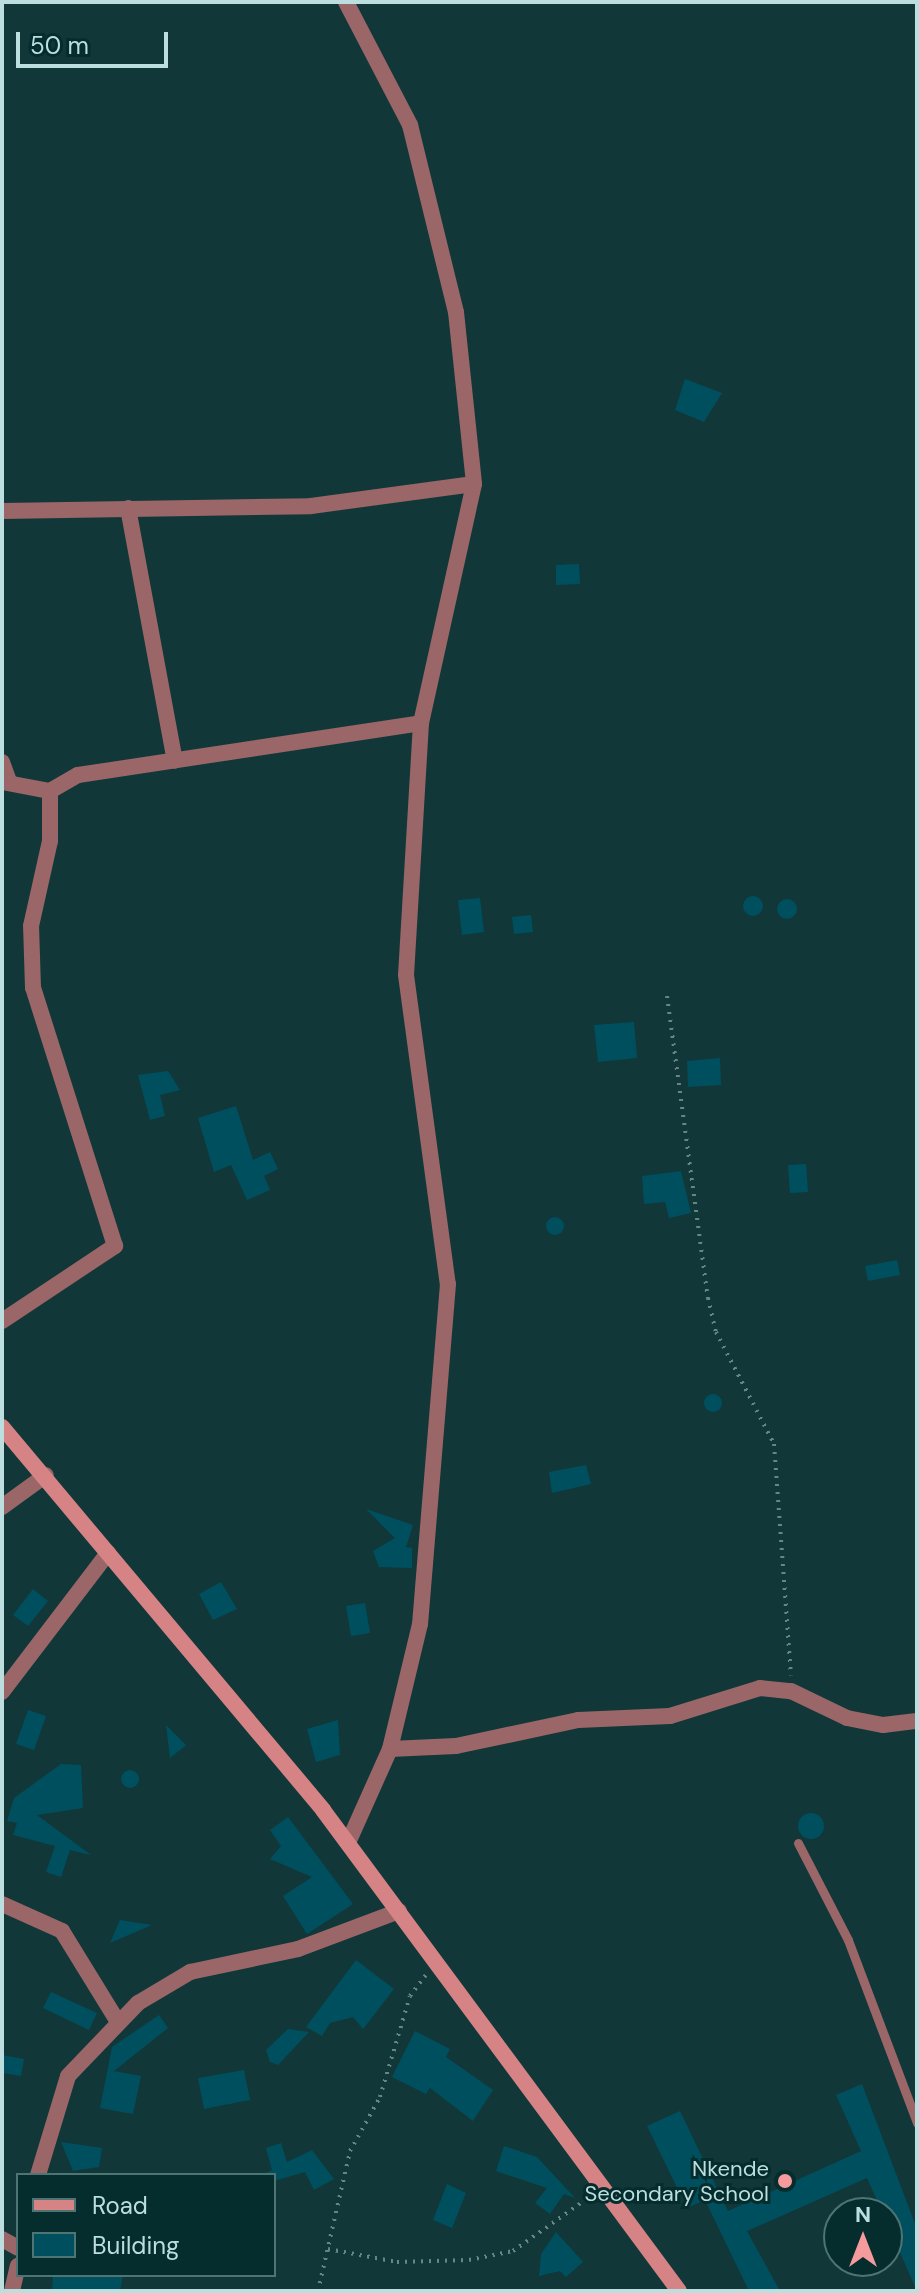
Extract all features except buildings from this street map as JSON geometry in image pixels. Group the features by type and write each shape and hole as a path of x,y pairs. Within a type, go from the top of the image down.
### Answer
{"street":[{"path":"346,2 410,125 456,312 474,484 421,723 406,975 448,1284 420,1624 390,1749 348,1843"},
{"path":"2,511 311,506 474,484"},
{"path":"128,508 175,761"},
{"path":"2,762 5,782 50,791 78,775 421,723"},
{"path":"2,1321 109,1253 115,1237 33,988 31,926 50,841 50,791"},
{"path":"2,1427 46,1475 348,1843 442,1963 607,2186 679,2291"},
{"path":"2,1507 46,1475"},
{"path":"2,1692 108,1553"},
{"path":"390,1749 456,1746 578,1720 670,1716 760,1688 791,1691 847,1718 883,1725 917,1721"},
{"path":"2,1904 62,1931 118,2022"},
{"path":"39,2173 68,2076 118,2022 190,1972 298,1949 399,1911"}],"lane":[{"path":"798,1843 848,1940 917,2123"}],"path":[{"path":"667,996 708,1298 716,1332 774,1444 787,1543 791,1691"},
{"path":"318,2291 350,2151 380,2097 410,1996 442,1963"},
{"path":"328,2249 397,2262 513,2251 607,2186"}],"place":[{"name":"Nkende Secondary School","path":"785,2181"}]}
